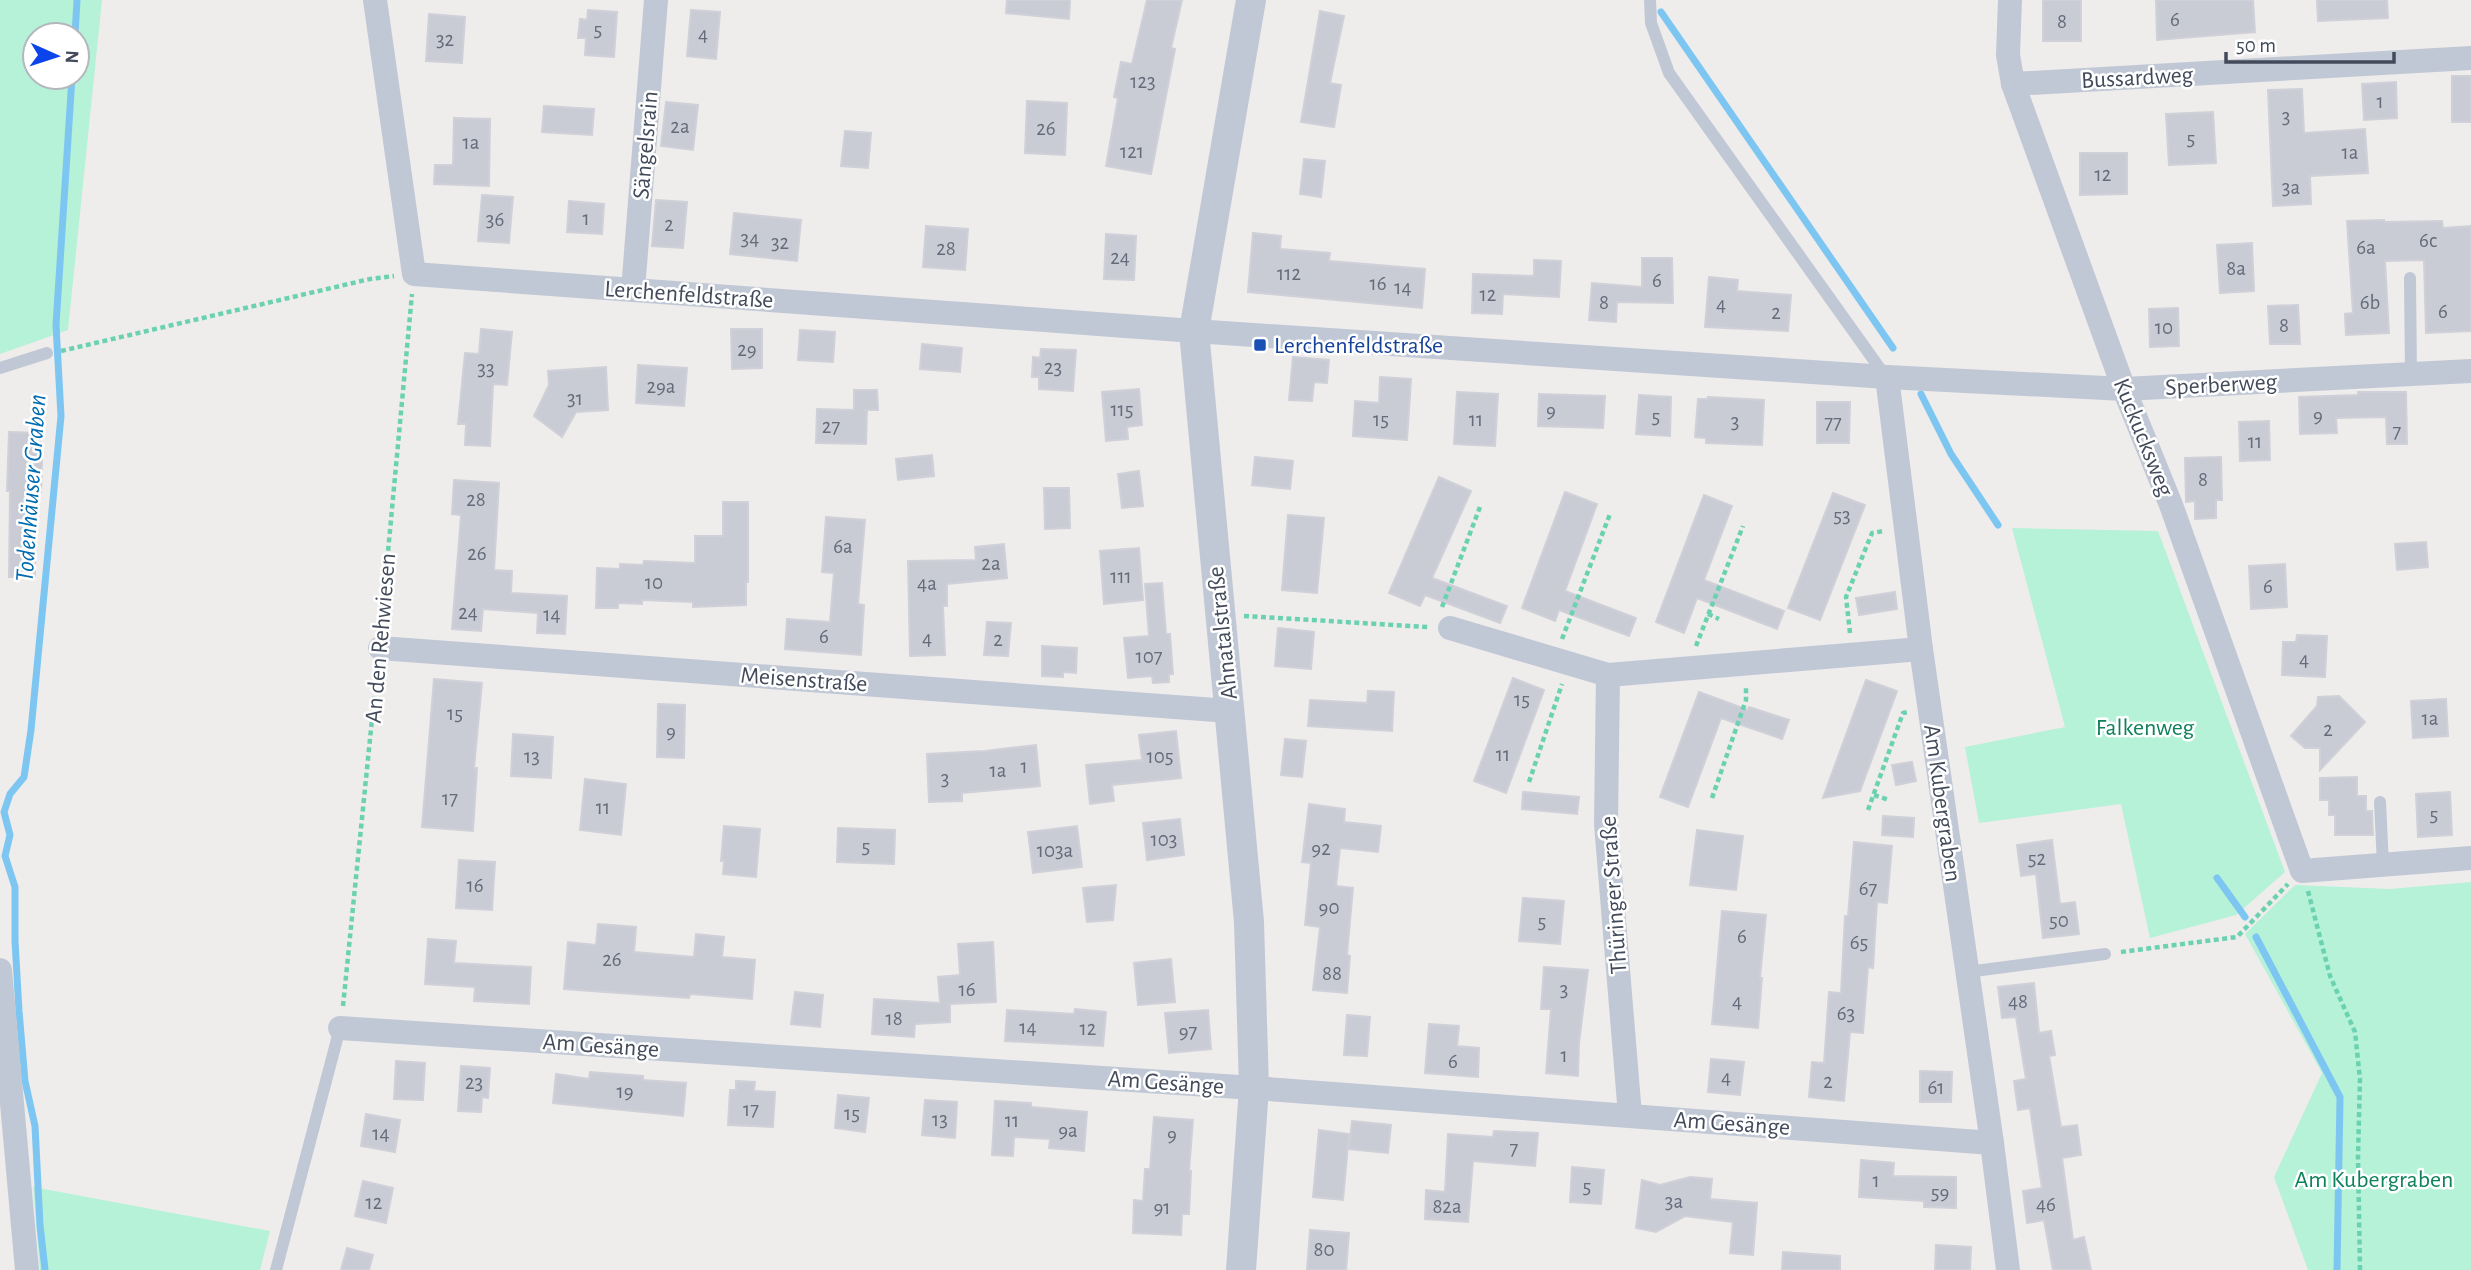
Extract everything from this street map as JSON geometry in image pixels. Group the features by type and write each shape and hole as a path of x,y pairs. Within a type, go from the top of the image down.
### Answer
{"street":[{"path":"375,0 414,274"},
{"name":"Sängelsrain","path":"633,290 656,0"},
{"name":"Ahnatalstraße","path":"1241,1270 1254,1088 1250,922 1194,331 1251,0"},
{"name":"Kuckucksweg","path":"2010,0 2008,55 2013,84 2124,389 2171,505 2302,871"},
{"name":"Bussardweg","path":"2013,84 2471,58"},
{"name":"Lerchenfeldstraße","path":"414,274 1194,331 1887,377"},
{"name":"Sperberweg","path":"1887,377 2124,389 2471,371"},
{"name":"Am Kubergraben","path":"1887,377 1921,649 2008,1270"},
{"path":"1443,627 1608,675 1921,649"},
{"name":"Meisenstraße","path":"380,648 1229,711"},
{"name":"Thüringer Straße","path":"1608,675 1606,824 1630,1115"},
{"path":"2302,871 2471,858"},
{"path":"0,970 27,1270"},
{"name":"Am Gesänge","path":"340,1028 1254,1088 1992,1143"}],"lane":[{"path":"1650,0 1651,23 1669,73 1887,377"},
{"path":"2410,278 2412,374"},
{"path":"0,368 47,353"},
{"path":"2380,802 2383,865"},
{"path":"1967,972 2105,954"},
{"path":"276,1270 340,1028"}],"path":[{"path":"72,349 370,279 414,274"},
{"name":"An den Rehwiesen","path":"340,1028 380,648 414,274"},
{"path":"1219,614 1443,627 1480,507"},
{"path":"1538,779 1529,780 1561,661 1610,514"},
{"path":"1694,668 1694,650 1743,526"},
{"path":"1853,654 1846,597 1872,533 1906,527"},
{"path":"1708,614 1719,619"},
{"path":"1712,797 1746,700 1747,663"},
{"path":"1868,810 1903,713 1930,710"},
{"path":"1874,795 1889,800"},
{"path":"2105,954 2237,937 2302,871"},
{"path":"2302,871 2330,976 2355,1032 2360,1079 2360,1270"}],"green space":[{"path":"0,0 102,0 68,330 0,354"},
{"name":"Falkenweg","path":"2012,528 2158,531 2285,872 2236,915 2150,938 2121,804 1979,823 1965,747 2065,727"},
{"name":"Am Kubergraben","path":"2471,882 2471,1270 2308,1270 2274,1177 2322,1073 2245,934 2295,885 2390,889"},
{"path":"33,1187 270,1231 260,1270 40,1270"}],"building":[{"path":"1007,0 1070,0 1069,19 1006,13"},
{"path":"1147,0 1182,0 1171,48 1175,49 1151,174 1106,166 1118,98 1114,97 1121,62 1132,64"},
{"path":"2043,0 2081,0 2081,41 2043,41"},
{"path":"2156,0 2253,0 2255,32 2157,40"},
{"path":"2317,0 2387,0 2388,18 2318,21"},
{"path":"588,10 617,12 614,57 585,55 586,38 578,38 580,19 587,20"},
{"path":"691,10 720,12 716,59 687,56"},
{"path":"1320,11 1344,16 1330,83 1341,85 1334,127 1301,122"},
{"path":"429,14 465,17 462,63 426,61"},
{"path":"2452,76 2471,76 2471,122 2452,122"},
{"path":"2396,82 2397,118 2364,120 2362,84"},
{"path":"2302,89 2304,133 2365,129 2368,173 2310,176 2311,204 2273,206 2268,90"},
{"path":"1027,101 1067,103 1065,155 1025,153"},
{"path":"666,102 698,105 693,150 661,146"},
{"path":"544,106 594,109 592,135 542,132"},
{"path":"2213,112 2216,163 2169,165 2166,114"},
{"path":"454,118 490,119 489,186 434,184 435,165 453,165"},
{"path":"845,131 871,133 868,168 841,166"},
{"path":"2080,153 2127,153 2127,194 2080,195"},
{"path":"1304,159 1325,161 1321,197 1300,194"},
{"path":"482,195 513,197 509,243 478,241"},
{"path":"656,200 687,202 683,248 652,246"},
{"path":"569,201 604,204 602,234 567,232"},
{"path":"734,213 801,220 797,261 730,254"},
{"path":"2347,221 2442,221 2443,228 2471,226 2471,331 2426,333 2424,260 2385,261 2389,333 2346,335 2345,314 2353,313"},
{"path":"926,226 968,229 965,270 923,267"},
{"path":"1253,233 1281,236 1280,249 1330,253 1329,261 1425,269 1422,308 1248,292"},
{"path":"1106,234 1136,236 1134,280 1104,279"},
{"path":"2252,243 2254,291 2220,293 2217,245"},
{"path":"1642,258 1672,258 1673,303 1617,302 1616,322 1589,320 1592,283 1642,287"},
{"path":"1534,260 1561,261 1559,297 1503,294 1502,314 1472,313 1473,274 1534,276"},
{"path":"1709,277 1738,280 1737,291 1791,295 1788,331 1705,327"},
{"path":"2298,305 2300,344 2270,344 2268,306"},
{"path":"2178,308 2179,346 2150,347 2149,309"},
{"path":"481,329 512,332 507,385 493,384 490,446 465,445 466,424 458,424 465,353 479,354"},
{"path":"731,329 762,329 762,368 732,369"},
{"path":"800,330 835,332 833,362 798,360"},
{"path":"922,344 962,348 960,372 920,369"},
{"path":"1041,349 1076,350 1073,391 1039,389 1039,377 1032,377 1033,357 1040,358"},
{"path":"1293,357 1329,360 1327,383 1314,382 1312,401 1289,400"},
{"path":"638,365 687,368 684,406 636,403"},
{"path":"606,367 608,410 576,412 562,437 534,416 549,385 548,371"},
{"path":"1380,377 1411,379 1407,440 1353,436 1355,401 1379,403"},
{"path":"1139,389 1142,425 1127,427 1128,439 1106,441 1102,392"},
{"path":"854,390 877,390 878,410 867,410 866,444 816,443 817,409 854,410"},
{"path":"1457,392 1498,394 1495,446 1454,444"},
{"path":"2358,392 2406,392 2407,444 2387,444 2386,417 2336,418 2337,433 2300,434 2299,397 2358,395"},
{"path":"1539,394 1605,396 1603,428 1538,426"},
{"path":"1639,395 1671,397 1670,436 1636,434"},
{"path":"1708,397 1764,400 1762,445 1706,443 1706,438 1695,437 1698,399"},
{"path":"1817,402 1850,402 1849,443 1817,443"},
{"path":"2269,421 2270,460 2240,461 2239,422"},
{"path":"9,432 40,433 41,492 35,492 35,577 9,577"},
{"path":"932,455 934,476 898,480 896,459"},
{"path":"1255,457 1293,461 1290,489 1252,485"},
{"path":"2221,457 2222,500 2216,500 2216,518 2195,519 2195,501 2186,502 2185,458"},
{"path":"1139,471 1143,506 1122,508 1118,474"},
{"path":"1439,477 1471,491 1432,578 1507,606 1500,623 1425,595 1420,606 1389,593"},
{"path":"454,480 499,483 494,570 512,571 511,593 567,596 565,634 537,633 538,613 483,609 481,631 452,629 461,515 452,514"},
{"path":"1044,488 1069,488 1070,528 1045,529"},
{"path":"1565,492 1597,504 1565,591 1636,618 1629,636 1559,610 1555,621 1522,608"},
{"path":"1833,493 1865,505 1820,620 1788,608"},
{"path":"1704,495 1732,506 1704,580 1784,611 1777,629 1697,598 1684,633 1656,622"},
{"path":"723,502 748,502 746,605 693,607 693,602 642,600 642,604 618,603 618,608 596,608 597,568 620,569 620,564 643,565 644,561 695,563 695,536 723,536"},
{"path":"1288,515 1324,518 1317,593 1282,590"},
{"path":"826,517 865,520 858,604 864,605 861,655 785,649 787,619 830,622 834,573 822,572"},
{"path":"2426,542 2428,567 2397,570 2395,544"},
{"path":"1004,544 1007,578 947,584 947,606 943,606 945,655 910,656 908,561 976,560 975,547"},
{"path":"1139,548 1143,600 1104,604 1100,551"},
{"path":"2285,564 2287,607 2251,609 2249,566"},
{"path":"1162,583 1166,634 1170,634 1173,674 1169,674 1169,682 1153,683 1152,676 1128,678 1124,638 1149,636 1145,584"},
{"path":"1895,592 1897,609 1859,615 1856,598"},
{"path":"987,622 1011,623 1008,656 984,655"},
{"path":"1278,628 1314,632 1311,669 1275,666"},
{"path":"2297,635 2327,636 2325,677 2282,675 2283,642 2296,642"},
{"path":"1042,646 1077,648 1076,673 1063,672 1063,677 1042,676"},
{"path":"1513,678 1544,690 1506,793 1474,781"},
{"path":"434,679 482,683 474,768 477,768 473,831 422,827"},
{"path":"1866,680 1897,691 1860,791 1823,798"},
{"path":"1368,691 1394,692 1392,731 1308,726 1310,700 1367,703"},
{"path":"1699,692 1748,710 1749,707 1789,720 1782,739 1721,718 1688,807 1660,797"},
{"path":"2339,696 2365,722 2320,770 2320,748 2305,748 2291,736 2317,706 2318,697"},
{"path":"2446,699 2448,736 2413,738 2411,701"},
{"path":"658,704 685,705 684,758 657,757"},
{"path":"1176,731 1181,778 1112,785 1114,801 1090,804 1086,765 1142,760 1139,735"},
{"path":"513,734 553,737 551,778 511,776"},
{"path":"1285,739 1306,741 1302,777 1281,775"},
{"path":"1036,745 1040,786 962,793 962,801 929,802 927,754"},
{"path":"1912,762 1916,781 1896,785 1892,765"},
{"path":"2357,777 2357,796 2366,796 2366,811 2372,811 2373,835 2335,835 2335,815 2329,815 2329,800 2320,800 2320,778"},
{"path":"585,779 626,784 621,835 580,830"},
{"path":"1523,792 1579,797 1577,814 1522,809"},
{"path":"2450,792 2452,835 2418,837 2416,794"},
{"path":"1309,804 1345,809 1344,822 1381,826 1378,852 1340,848 1336,886 1353,888 1347,955 1350,956 1347,993 1313,990 1320,927 1305,925 1311,863 1302,862"},
{"path":"1883,816 1914,818 1913,837 1882,835"},
{"path":"1180,819 1184,855 1147,860 1143,823"},
{"path":"724,826 760,829 756,877 723,874 724,861 721,861"},
{"path":"1077,826 1082,867 1033,873 1028,832"},
{"path":"838,828 895,830 894,864 837,862"},
{"path":"1697,830 1743,836 1736,890 1690,885"},
{"path":"2052,840 2060,904 2075,902 2079,934 2043,938 2036,874 2021,876 2017,845"},
{"path":"1854,842 1892,846 1887,903 1877,902 1873,968 1868,967 1863,1033 1850,1032 1844,1101 1809,1097 1812,1062 1824,1063 1829,992 1841,993 1845,916 1848,916"},
{"path":"459,860 495,862 492,910 456,908"},
{"path":"1116,885 1113,920 1087,922 1083,888"},
{"path":"1523,898 1564,901 1560,944 1519,941"},
{"path":"1722,911 1766,915 1758,1028 1712,1024"},
{"path":"598,924 636,927 634,952 694,957 696,934 724,937 722,957 755,960 752,999 690,994 689,998 564,989 568,942 596,945"},
{"path":"428,939 456,941 454,963 531,967 529,1004 474,1001 475,987 425,984"},
{"path":"993,942 996,1002 950,1004 950,1022 915,1024 914,1037 872,1034 874,999 940,1003 938,977 960,975 958,944"},
{"path":"1171,959 1175,1002 1138,1005 1134,963"},
{"path":"1544,967 1588,970 1579,1043 1578,1076 1546,1073 1551,1009 1541,1009"},
{"path":"2034,983 2039,1033 2051,1031 2055,1055 2049,1056 2061,1127 2077,1125 2081,1155 2062,1158 2073,1240 2084,1237 2091,1270 2053,1270 2044,1220 2027,1223 2023,1191 2042,1188 2030,1108 2018,1110 2014,1081 2026,1079 2016,1017 2002,1018 1998,987"},
{"path":"795,992 823,995 820,1027 791,1024"},
{"path":"1075,1009 1106,1012 1103,1046 1005,1041 1007,1010 1074,1014"},
{"path":"1208,1010 1211,1049 1169,1053 1165,1013"},
{"path":"1347,1015 1370,1017 1367,1056 1344,1055"},
{"path":"1429,1024 1459,1026 1457,1046 1479,1048 1478,1077 1425,1073"},
{"path":"1711,1059 1744,1062 1740,1095 1708,1092"},
{"path":"396,1061 425,1063 423,1100 394,1099"},
{"path":"461,1066 490,1068 488,1098 482,1097 481,1112 458,1111"},
{"path":"1920,1071 1952,1072 1951,1102 1920,1102"},
{"path":"590,1072 686,1083 683,1116 553,1103 556,1074 589,1079"},
{"path":"736,1081 755,1082 754,1091 775,1092 773,1127 728,1125 730,1090 736,1090"},
{"path":"838,1095 869,1098 865,1132 835,1128"},
{"path":"925,1100 957,1102 955,1138 922,1135"},
{"path":"995,1101 1031,1103 1031,1107 1087,1112 1084,1151 1049,1148 1050,1139 1014,1137 1013,1156 992,1155"},
{"path":"366,1114 400,1120 395,1152 361,1146"},
{"path":"1154,1117 1193,1120 1189,1214 1182,1214 1181,1235 1133,1233 1134,1200 1143,1201 1145,1169 1150,1169"},
{"path":"1352,1121 1391,1125 1388,1153 1349,1149"},
{"path":"1319,1130 1349,1134 1343,1200 1313,1197"},
{"path":"1494,1131 1538,1133 1535,1166 1473,1161 1468,1222 1425,1219 1426,1190 1445,1192 1448,1134 1493,1137"},
{"path":"1861,1160 1894,1163 1893,1176 1956,1177 1956,1208 1924,1207 1924,1201 1859,1197"},
{"path":"1572,1167 1604,1170 1601,1204 1570,1202"},
{"path":"1690,1177 1712,1179 1710,1199 1757,1203 1753,1255 1730,1253 1733,1222 1685,1216 1656,1232 1636,1228 1642,1180 1660,1185"},
{"path":"363,1181 393,1188 386,1223 355,1216"},
{"path":"1310,1230 1349,1233 1346,1270 1307,1270"},
{"path":"1936,1245 1971,1247 1970,1270 1935,1270"},
{"path":"347,1248 373,1255 369,1270 341,1270"},
{"path":"1783,1252 1840,1256 1840,1270 1782,1270"}],"waterway":[{"name":"Todenhäuser Graben","path":"76,21 77,0"},
{"path":"1661,12 1893,348"},
{"name":"Todenhäuser Graben","path":"45,1270 35,1126 25,1081 19,1011 15,887 5,856 10,835 4,812 10,794 24,777 31,730 61,416 56,325 71,91"},
{"path":"1921,394 1951,454 1998,525"},
{"path":"2217,878 2245,917"},
{"path":"2256,937 2340,1097 2337,1270"}],"place":[{"name":"Lerchenfeldstraße","path":"1260,345"}]}
